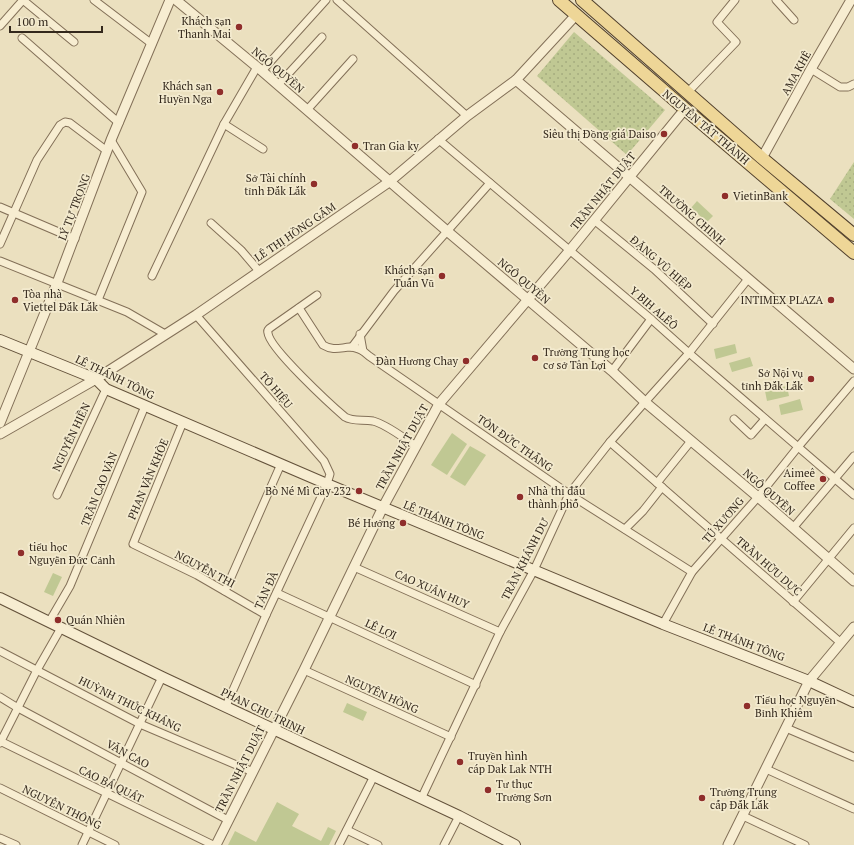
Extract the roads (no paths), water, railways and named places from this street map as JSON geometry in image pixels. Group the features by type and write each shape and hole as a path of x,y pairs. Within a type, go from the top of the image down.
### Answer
{"main road":[{"name":"NGUYỄN TẤT THÀNH","path":"559,0 854,253"},
{"name":"NGUYỄN TẤT THÀNH","path":"582,0 762,158 854,235"},
{"path":"754,168 762,158"},
{"name":"LÊ THÁNH TÔNG","path":"0,340 96,379 106,389 327,484 663,624 809,681 854,702"},
{"name":"PHAN CHU TRINH","path":"0,598 273,730 459,816 515,845"}],"street":[{"path":"0,26 23,0 74,42"},
{"path":"94,0 152,44"},
{"name":"LÝ TỰ TRỌNG","path":"0,423 30,352 111,140 170,0"},
{"name":"NGÔ QUYỀN","path":"176,0 278,85 612,371 645,402 758,497 854,581"},
{"path":"152,276 224,124 259,69 326,0"},
{"path":"337,0 467,116"},
{"path":"688,92 736,42 717,22 735,0"},
{"path":"776,0 794,20"},
{"name":"AMA KHÊ","path":"762,158 850,0"},
{"name":"LÊ THỊ HỒNG GẤM","path":"0,434 96,379 196,315 390,182 438,139 516,80 576,15"},
{"path":"278,85 322,37"},
{"path":"22,38 119,123"},
{"path":"307,110 352,59"},
{"path":"811,68 840,87 848,88 854,84"},
{"name":"TRƯỜNG CHINH","path":"516,80 854,369"},
{"name":"TRẦN NHẬT DUẬT","path":"216,845 304,670 383,507 439,404 570,250 685,109"},
{"path":"1,239 37,160 60,125 65,122 70,123 107,151"},
{"path":"224,124 263,149"},
{"name":"Y BIH ALÊÔ","path":"438,139 651,319 688,353 854,495"},
{"path":"98,300 142,192 111,140"},
{"path":"352,347 360,334 394,292 490,183"},
{"path":"0,207 74,239"},
{"name":"ĐẶNG VŨ HIỆP","path":"594,220 654,269 713,324"},
{"path":"211,223 240,250 259,272"},
{"path":"0,261 128,312 165,334"},
{"name":"TRẦN KHÁNH DƯ","path":"422,799 500,632 534,570 569,494 610,442 713,324 748,279"},
{"path":"317,295 280,320 268,331 269,336 284,358 345,417 352,420 372,421 383,425 416,446"},
{"path":"299,308 323,345 329,348 336,349 352,347 363,350 360,334"},
{"name":"TÔ HIỆU","path":"196,315 324,461 330,474 327,484"},
{"path":"612,371 651,319"},
{"name":"TÔN ĐỨC THẮNG","path":"363,350 569,494 692,572"},
{"name":"TÚ XƯƠNG","path":"663,624 692,572 758,497 854,381"},
{"name":"NGUYỄN HIỀN","path":"57,495 106,389"},
{"name":"TRẦN CAO VÂN","path":"49,622 70,586 145,406"},
{"path":"734,419 751,435 765,419"},
{"name":"PHAN VĂN KHÒE","path":"133,544 184,422"},
{"path":"625,529 643,510 659,485 692,441"},
{"name":"TRẦN HỮU DỰC","path":"610,442 841,643"},
{"path":"793,528 854,456"},
{"path":"225,591 281,464"},
{"name":"TẢN ĐÀ","path":"226,706 266,615 327,484"},
{"path":"793,602 854,528"},
{"name":"NGUYỄN THI","path":"133,544 197,575 266,615"},
{"name":"CAO XUÂN HUY","path":"354,567 500,632"},
{"name":"LÊ LỢI","path":"277,592 476,685"},
{"path":"728,845 809,681 854,627"},
{"path":"0,742 37,670 61,628"},
{"name":"HUỲNH THÚC KHÁNG","path":"0,651 140,724 253,772"},
{"name":"NGUYÊN HỒNG","path":"304,670 451,737"},
{"path":"82,845 162,677"},
{"name":"VĂN CAO","path":"0,697 228,820"},
{"path":"786,728 854,757"},
{"name":"CAO BÁ QUÁT","path":"0,742 213,845"},
{"path":"766,769 854,809"},
{"path":"339,845 374,776"},
{"name":"NGUYỄN THÔNG","path":"0,788 115,845"},
{"path":"444,845 459,816"},
{"path":"743,816 805,845"},
{"path":"347,830 378,845"},
{"path":"0,838 16,845"}],"place":[{"name":"Khách sạn Thanh Mai","path":"239,27"},
{"name":"Khách sạn Huyền Nga","path":"220,92"},
{"name":"Siêu thị Đồng giá Daiso","path":"664,134"},
{"name":"Tran Gia ky","path":"355,146"},
{"name":"Sở Tài chính tỉnh Đắk Lắk","path":"314,184"},
{"name":"VietinBank","path":"725,196"},
{"name":"Khách sạn Tuấn Vũ","path":"442,276"},
{"name":"Tòa nhà Viettel Đắk Lắk","path":"15,300"},
{"name":"INTIMEX PLAZA","path":"831,300"},
{"name":"Trường Trung học cơ sở Tân Lợi","path":"535,358"},
{"name":"Đàn Hương Chay","path":"466,361"},
{"name":"Sở Nội vụ tỉnh Đắk Lắk","path":"811,379"},
{"name":"Aimeê Coffee","path":"823,479"},
{"name":"Bò Né Mì Cay 232","path":"359,491"},
{"name":"Nhà thi đấu thành phố","path":"520,497"},
{"name":"Bé Hướng","path":"403,523"},
{"name":"tiểu học Nguyễn Đức Cảnh","path":"21,553"},
{"name":"Quán Nhiên","path":"58,620"},
{"name":"Tiểu học Nguyễn Bỉnh Khiêm","path":"747,706"},
{"name":"Truyền hình cáp Dak Lak NTH","path":"460,762"},
{"name":"Tư thục Trường Sơn","path":"488,790"},
{"name":"Trường Trung cấp Đắk Lắk","path":"702,798"}]}
